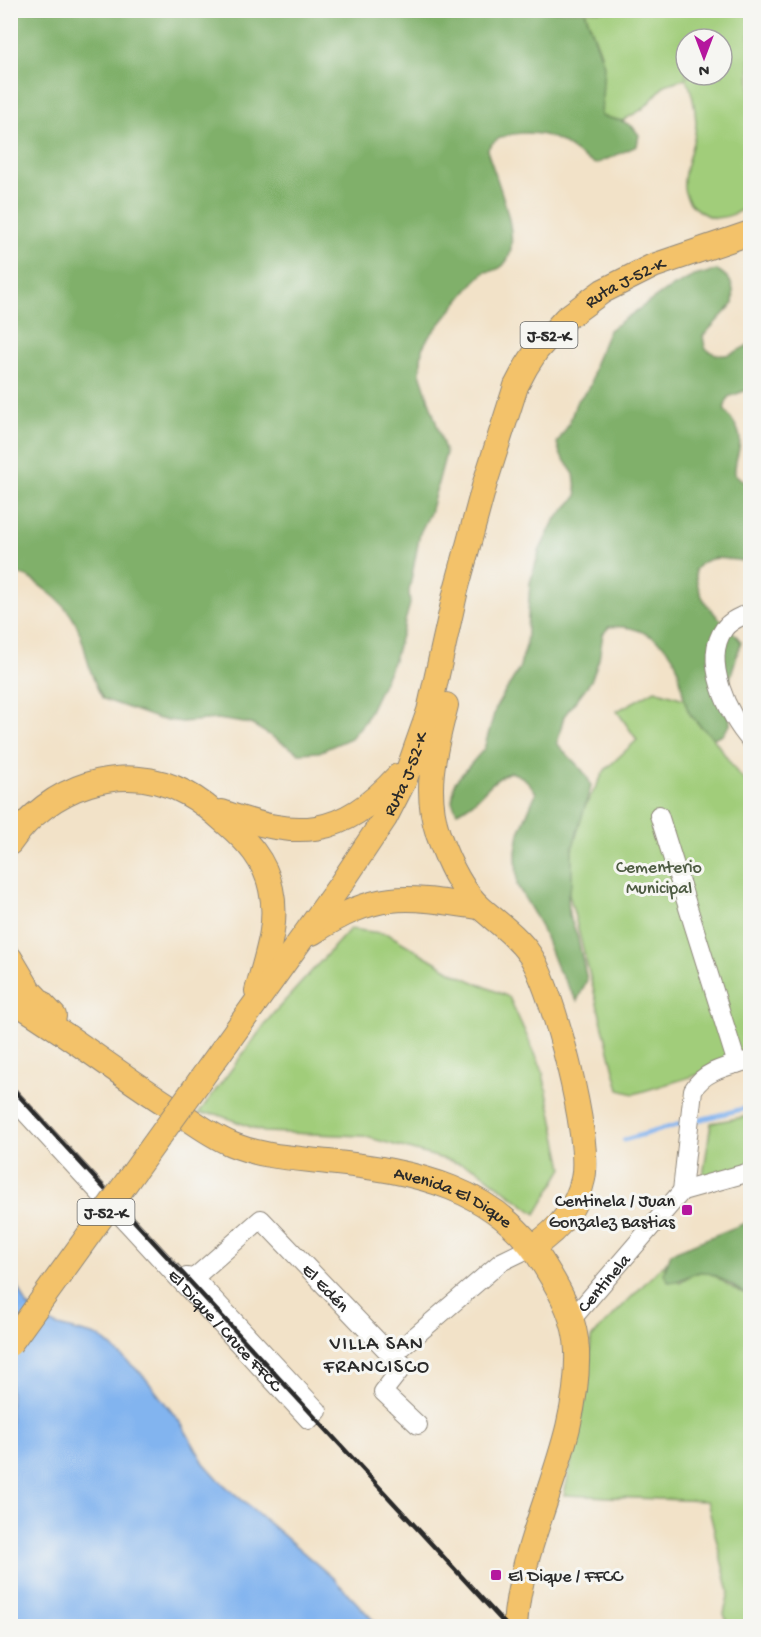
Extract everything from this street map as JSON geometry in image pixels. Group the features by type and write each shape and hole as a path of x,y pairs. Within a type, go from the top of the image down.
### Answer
{"main road":[{"name":"Ruta J-52-K","path":"10,1344 300,941 385,818 412,761 429,711 471,530 516,386 550,334 583,304 624,279 684,254 750,233"},
{"path":"471,530 463,620 432,766 429,793 444,850 461,882 480,907 513,934 529,953 549,991 585,1150 584,1178 574,1205 557,1228 534,1246"},
{"path":"10,843 25,824 44,806 74,789 105,780 138,779 170,786 210,808 262,826 292,830 321,827 362,810 384,791 412,761"},
{"path":"210,808 249,845 265,871 270,886 273,929 252,1008"},
{"path":"300,941 339,915 384,899 418,898 480,907"},
{"path":"10,958 34,996 93,1056"},
{"name":"Avenida El Dique","path":"10,999 158,1100 232,1144 278,1157 385,1169 435,1181 483,1203 534,1246 572,1319 577,1351 574,1404 520,1592 515,1626"}],"street":[{"path":"750,612 736,618 723,630 718,644 717,666 728,708 750,740"},
{"path":"659,815 744,1062 709,1074 693,1090 682,1191 750,1172"},
{"path":"10,985 35,1014"},
{"name":"El Dique / Cruce FFCC","path":"10,1096 318,1411 309,1420 187,1279"},
{"name":"Centinela","path":"572,1319 682,1191"},
{"name":"El Edén","path":"187,1279 261,1220 392,1356"},
{"path":"418,1425 383,1392 404,1365 392,1356 501,1262 534,1246"}],"green space":[{"path":"11,10 585,11 604,65 601,116 632,126 639,135 637,146 596,164 552,137 532,133 501,138 487,150 509,220 511,239 509,256 501,267 485,272 476,280 428,338 422,349 420,373 446,453 430,513 420,533 409,591 410,604 394,660 365,721 351,738 319,752 299,753 251,724 217,719 182,722 159,719 103,699 95,683 72,616 62,604 34,581 22,575 11,574"},
{"path":"585,11 750,11 750,204 734,214 710,217 692,205 686,195 684,184 696,122 689,87 734,87 734,27 674,27 674,82 665,85 643,109 622,121 601,116 601,54"},
{"path":"717,270 726,276 731,284 733,304 703,336 705,348 717,355 728,355 750,344 750,389 728,397 724,409 740,436 735,474 743,481 750,482 750,562 720,558 706,560 695,570 697,584 706,603 741,642 728,685 730,725 723,734 713,738 695,720 687,708 674,659 669,651 654,638 637,630 618,627 609,627 603,634 599,659 591,681 564,716 557,743 581,769 591,786 572,850 572,883 568,894 569,915 577,935 587,980 577,1001 556,966 540,924 517,885 516,852 519,833 536,793 531,785 519,775 510,772 495,781 471,804 457,812 452,802 455,782 484,749 496,707 519,669 526,646 530,583 539,552 554,521 577,496 574,474 560,454 557,443 569,424 576,403 591,385 595,363 609,330 665,291 694,276"},
{"name":"Cementerio Municipal","path":"655,690 687,700 738,774 750,785 750,1059 634,1094 619,1090 566,882 575,825 605,770 637,740 617,711"},
{"path":"350,929 388,934 456,974 509,997 542,1069 563,1168 536,1214 475,1168 363,1136 264,1132 216,1114 198,1114 272,1015"},
{"path":"750,1116 750,1168 702,1183 711,1123"},
{"path":"750,1221 750,1296 705,1272 669,1282 664,1273 671,1253"},
{"path":"666,1262 664,1273 680,1282 695,1273 706,1272 750,1296 750,1626 729,1626 724,1614 729,1592 707,1501 564,1495 588,1384 591,1338"}],"water":[{"path":"10,1256 17,1284 27,1305 40,1317 58,1326 100,1337 143,1375 182,1425 204,1463 222,1483 332,1577 379,1626 11,1626"}],"waterway":[{"path":"695,1121 750,1107"},
{"path":"624,1140 684,1123"}],"railway":[{"path":"10,1086 507,1626"}],"place":[{"name":"Centinela / Juan Gonzalez Bastias","path":"687,1210"},
{"name":"El Dique / FFCC","path":"496,1575"}],"district":[{"name":"VILLA SAN FRANCISCO","path":"377,1354"}]}
